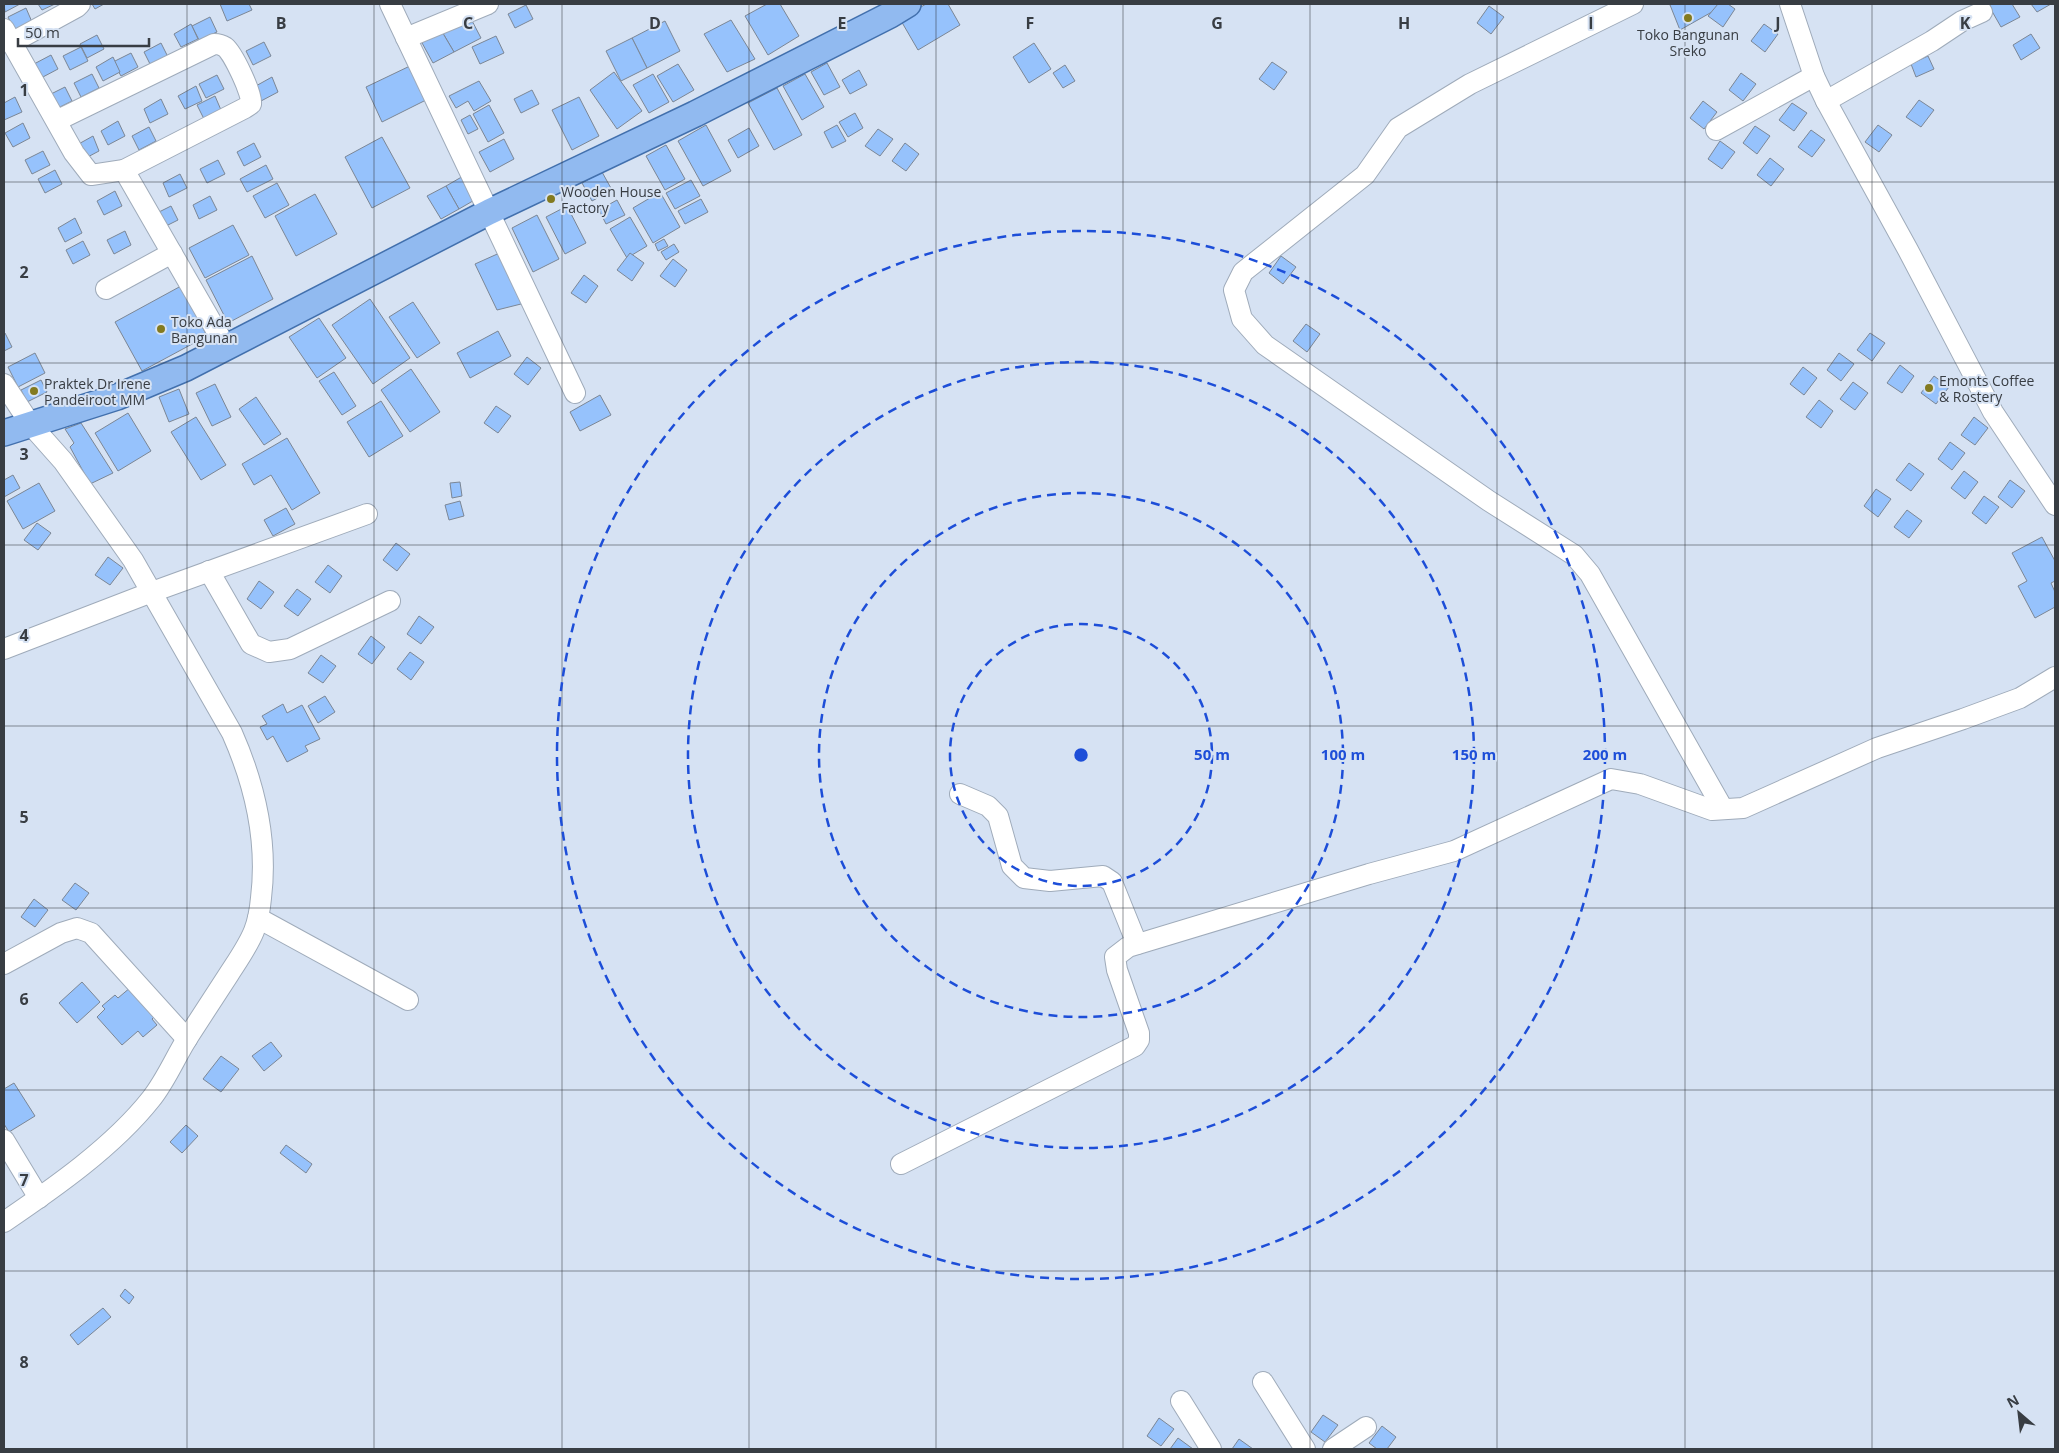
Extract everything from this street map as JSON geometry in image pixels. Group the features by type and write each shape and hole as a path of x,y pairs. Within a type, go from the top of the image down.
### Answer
{"main road":[{"path":"4,433 151,384 227,348 489,212 694,114 890,15 908,4"}],"street":[{"path":"56,121 214,44 224,47 249,88 252,98 251,104 124,170 91,175 74,153 7,36 77,8 80,4"},
{"path":"390,4 575,393"},
{"path":"406,38 488,4"},
{"path":"1633,4 1470,84 1398,128 1365,175 1243,272 1234,290 1242,318 1264,346 1489,501 1574,555 1590,574 1724,809"},
{"path":"1790,4 1814,76 1826,101 1908,250 1993,412 2055,505"},
{"path":"1826,101 1932,41 1962,21 1982,12"},
{"path":"1716,130 1814,76"},
{"path":"124,170 227,348"},
{"path":"106,289 172,253"},
{"path":"4,384 30,425 63,461 133,560 232,733 244,760 253,790 260,823 264,866 255,930 187,1038 153,1097 120,1133 39,1198 4,1222"},
{"path":"4,649 152,592 367,514"},
{"path":"209,572 251,644 269,652 290,649 390,601"},
{"path":"901,1164 1135,1046 1139,1040 1138,1033 1117,970 1115,958 1120,952 1136,944 1369,874 1454,851 1611,779 1640,784 1712,810 1743,808 1877,748 1963,720 2020,698 2055,677"},
{"path":"960,794 988,806 998,816 1012,866 1024,878 1050,881 1103,876 1112,882 1136,944"},
{"path":"258,918 408,1000"},
{"path":"4,964 61,933 77,928 91,933 187,1038"},
{"path":"4,1140 39,1198"},
{"path":"1263,1382 1305,1449"},
{"path":"1181,1401 1212,1449"},
{"path":"1333,1449 1366,1426"}],"building":[{"path":"4,4 20,4 5,12"},
{"path":"38,4 55,4 42,10"},
{"path":"92,4 104,4 95,9"},
{"path":"220,4 249,4 252,10 227,21"},
{"path":"767,4 780,4 799,36 768,55 745,16"},
{"path":"926,4 948,4 960,25 918,50 900,19"},
{"path":"1718,4 1728,4 1735,9 1723,27 1708,16"},
{"name":"Toko Bangunan Sreko","path":"1726,4 1680,30 1670,5"},
{"path":"1992,4 2012,4 2020,17 2001,27 1989,6"},
{"path":"2031,4 2051,4 2037,12"},
{"path":"526,5 533,19 515,28 508,14"},
{"path":"1489,6 1504,17 1491,34 1477,23"},
{"path":"26,8 32,22 15,31 8,17"},
{"path":"469,15 481,38 454,52 441,30"},
{"path":"210,17 217,32 199,40 192,26"},
{"path":"731,20 755,59 727,72 704,34"},
{"path":"665,21 680,51 647,68 632,38"},
{"path":"191,24 198,39 181,47 174,34"},
{"path":"1764,24 1778,34 1765,52 1751,41"},
{"path":"441,30 454,52 433,63 421,41"},
{"path":"2031,34 2040,48 2021,60 2013,45"},
{"path":"97,35 104,49 87,58 80,44"},
{"path":"496,36 504,53 480,64 472,47"},
{"path":"632,38 647,68 621,81 606,51"},
{"path":"264,42 271,56 253,65 246,51"},
{"path":"161,43 168,57 151,66 144,52"},
{"path":"1034,43 1051,69 1029,83 1013,57"},
{"path":"81,47 88,61 70,70 63,56"},
{"path":"131,53 138,67 121,76 113,62"},
{"path":"51,55 58,69 41,78 34,64"},
{"path":"1928,56 1934,69 1916,77 1911,64"},
{"path":"113,57 120,72 103,81 96,67"},
{"path":"1272,62 1287,72 1274,90 1259,79"},
{"path":"827,63 840,87 824,95 811,72"},
{"path":"678,64 694,90 673,102 657,76"},
{"path":"412,65 428,99 382,122 366,87"},
{"path":"1065,65 1075,81 1063,88 1053,73"},
{"path":"859,70 867,85 850,94 842,80"},
{"path":"614,72 642,111 617,129 590,90"},
{"path":"1741,73 1756,84 1743,101 1729,90"},
{"path":"92,74 99,88 81,97 74,83"},
{"path":"653,74 669,102 649,113 633,85"},
{"path":"805,74 824,107 802,120 783,86"},
{"path":"217,75 224,89 206,98 199,84"},
{"path":"272,77 278,92 261,101 254,87"},
{"path":"479,81 491,101 474,111 468,101 456,108 449,96"},
{"path":"196,86 202,101 185,109 178,96"},
{"path":"65,87 72,101 54,110 47,96"},
{"path":"777,88 802,135 774,150 748,103"},
{"path":"532,90 539,104 521,113 514,99"},
{"path":"215,96 221,110 204,119 197,105"},
{"path":"15,97 22,112 4,120 4,103"},
{"path":"579,97 599,136 572,150 552,110"},
{"path":"161,99 168,114 150,123 144,109"},
{"path":"1919,100 1934,110 1921,127 1906,117"},
{"path":"1703,101 1717,112 1704,129 1690,118"},
{"path":"1792,103 1807,113 1794,131 1779,120"},
{"path":"489,105 504,133 488,142 473,114"},
{"path":"855,113 863,128 848,137 839,122"},
{"path":"470,115 478,129 468,134 461,120"},
{"path":"118,121 125,136 108,145 101,131"},
{"path":"23,123 30,138 13,147 5,133"},
{"path":"706,125 731,171 703,186 678,141"},
{"path":"837,125 846,141 832,148 824,132"},
{"path":"1878,125 1892,135 1879,152 1865,142"},
{"path":"1755,126 1770,136 1757,154 1743,143"},
{"path":"149,127 156,141 139,150 132,136"},
{"path":"749,128 759,146 738,158 728,140"},
{"path":"878,129 893,139 880,156 865,146"},
{"path":"1811,130 1825,140 1812,157 1798,147"},
{"path":"93,136 99,151 82,160 75,146"},
{"path":"382,137 410,188 372,208 345,157"},
{"path":"504,139 514,159 490,172 479,152"},
{"path":"1720,141 1735,152 1722,169 1708,159"},
{"path":"254,143 261,157 244,166 237,152"},
{"path":"905,143 919,154 906,171 892,161"},
{"path":"666,145 685,179 665,190 646,156"},
{"path":"43,151 50,165 32,174 25,160"},
{"path":"1770,158 1784,169 1771,186 1757,175"},
{"path":"218,160 225,174 207,183 200,169"},
{"path":"266,165 273,179 247,192 240,179"},
{"path":"55,170 62,184 45,193 38,179"},
{"path":"602,172 612,190 592,201 582,183"},
{"path":"180,174 187,188 169,197 163,183"},
{"path":"465,175 478,198 459,209 446,186"},
{"path":"691,180 700,196 675,209 666,193"},
{"path":"277,183 289,205 265,218 253,196"},
{"path":"446,186 459,209 441,219 427,196"},
{"path":"115,191 122,206 104,215 97,201"},
{"path":"660,192 680,227 653,243 633,208"},
{"path":"315,194 337,234 296,256 275,216"},
{"path":"210,196 217,210 199,219 193,205"},
{"path":"701,199 708,212 685,224 678,211"},
{"path":"617,200 625,215 606,224 599,210"},
{"path":"171,206 178,220 160,229 153,215"},
{"path":"567,206 586,243 565,254 546,217"},
{"path":"537,215 559,259 533,272 512,228"},
{"path":"630,217 647,246 627,258 610,229"},
{"path":"75,218 82,233 65,242 58,228"},
{"path":"233,225 249,255 205,278 189,248"},
{"path":"125,231 131,245 114,254 107,240"},
{"path":"664,239 668,246 658,251 655,244"},
{"path":"83,241 90,255 73,264 66,250"},
{"path":"674,244 679,252 666,260 661,252"},
{"path":"504,251 529,302 497,310 475,264"},
{"path":"630,253 644,263 632,281 617,270"},
{"path":"252,256 273,299 228,323 206,280"},
{"path":"1281,256 1296,267 1283,284 1269,273"},
{"path":"673,259 687,270 675,287 660,276"},
{"path":"584,275 598,286 586,303 571,293"},
{"name":"Toko Ada Bangunan","path":"181,286 207,336 142,371 115,322"},
{"path":"370,299 410,358 373,384 332,325"},
{"path":"413,302 440,343 417,358 389,317"},
{"path":"319,318 346,358 317,378 289,337"},
{"path":"1306,324 1320,334 1307,352 1293,341"},
{"path":"498,331 511,356 470,378 457,353"},
{"path":"1870,333 1885,343 1872,361 1857,350"},
{"path":"4,334 12,347 4,351"},
{"path":"35,353 45,373 18,387 8,367"},
{"path":"1839,353 1854,364 1841,381 1827,370"},
{"path":"527,357 541,368 528,385 514,374"},
{"path":"1900,365 1914,376 1902,393 1887,383"},
{"path":"1803,367 1817,378 1804,395 1790,384"},
{"path":"411,369 440,412 410,432 381,390"},
{"path":"334,372 356,406 342,415 319,381"},
{"path":"1934,376 1949,387 1936,404 1921,393"},
{"name":"Praktek Dr Irene Pandeiroot MM","path":"41,380 47,392 27,402 21,390"},
{"path":"1853,382 1868,393 1855,410 1840,399"},
{"path":"215,384 231,417 212,426 196,393"},
{"path":"179,389 189,414 169,422 159,397"},
{"path":"600,395 611,415 580,431 570,412"},
{"path":"256,397 281,434 264,445 239,409"},
{"path":"1819,400 1833,411 1821,428 1806,417"},
{"path":"381,401 403,436 369,457 347,422"},
{"path":"496,406 511,416 498,433 484,423"},
{"path":"128,413 151,451 118,471 95,433"},
{"path":"196,417 226,465 201,480 171,432"},
{"path":"1974,417 1988,428 1975,445 1961,435"},
{"path":"81,423 113,473 90,484 70,447 74,443 65,429"},
{"path":"287,438 320,493 292,510 271,475 254,485 242,464"},
{"path":"1950,442 1965,453 1952,470 1938,459"},
{"path":"1909,463 1924,474 1911,491 1896,480"},
{"path":"1964,471 1978,482 1965,499 1951,488"},
{"path":"13,475 20,488 4,497 4,480"},
{"path":"2010,480 2025,491 2012,508 1998,497"},
{"path":"460,482 462,496 452,498 450,483"},
{"path":"39,483 55,511 23,529 7,501"},
{"path":"1876,489 1891,499 1878,517 1864,506"},
{"path":"1984,496 1999,507 1986,524 1972,513"},
{"path":"460,501 464,516 449,520 445,505"},
{"path":"286,508 295,524 273,536 264,520"},
{"path":"1907,510 1922,521 1909,538 1894,527"},
{"path":"37,523 51,533 38,550 24,540"},
{"path":"2042,537 2055,561 2055,581 2051,583 2055,592 2055,607 2035,618 2018,586 2027,581 2012,553"},
{"path":"396,543 410,554 397,571 383,560"},
{"path":"108,557 123,568 110,585 95,575"},
{"path":"328,565 342,576 330,593 315,582"},
{"path":"259,581 274,592 261,609 247,599"},
{"path":"297,589 311,599 298,616 284,606"},
{"path":"419,616 434,627 421,644 407,634"},
{"path":"371,636 385,647 372,664 358,654"},
{"path":"410,652 424,662 411,680 397,669"},
{"path":"321,655 336,666 323,683 308,673"},
{"path":"325,696 335,712 318,723 308,706"},
{"path":"283,704 287,713 302,705 320,739 305,746 308,751 287,762 273,736 267,740 260,727 267,724 262,716"},
{"path":"75,883 89,893 76,910 62,900"},
{"path":"34,899 48,910 35,927 21,917"},
{"path":"82,982 100,1002 77,1023 59,1003"},
{"path":"131,987 156,1015 152,1019 157,1025 143,1037 138,1031 122,1045 97,1017 105,1009 102,1006 115,995 118,998"},
{"path":"271,1042 282,1056 264,1071 252,1056"},
{"path":"221,1056 239,1069 221,1092 203,1079"},
{"path":"14,1083 35,1116 9,1132 4,1124 4,1089"},
{"path":"186,1125 198,1136 182,1153 170,1142"},
{"path":"286,1145 312,1164 306,1173 280,1153"},
{"path":"125,1289 134,1297 129,1304 120,1296"},
{"path":"103,1308 111,1317 78,1345 70,1335"},
{"path":"1323,1415 1338,1425 1325,1442 1311,1432"},
{"path":"1159,1418 1174,1429 1161,1446 1147,1436"},
{"path":"1382,1426 1396,1437 1387,1449 1377,1449 1369,1443"},
{"path":"1178,1438 1193,1449 1170,1449"},
{"path":"1239,1439 1253,1449 1232,1449"}],"place":[{"name":"Toko Bangunan Sreko","path":"1688,18"},
{"name":"Wooden House Factory","path":"551,199"},
{"name":"Toko Ada Bangunan","path":"161,329"},
{"name":"Emonts Coffee & Rostery","path":"1929,388"},
{"name":"Praktek Dr Irene Pandeiroot MM","path":"34,391"}]}
